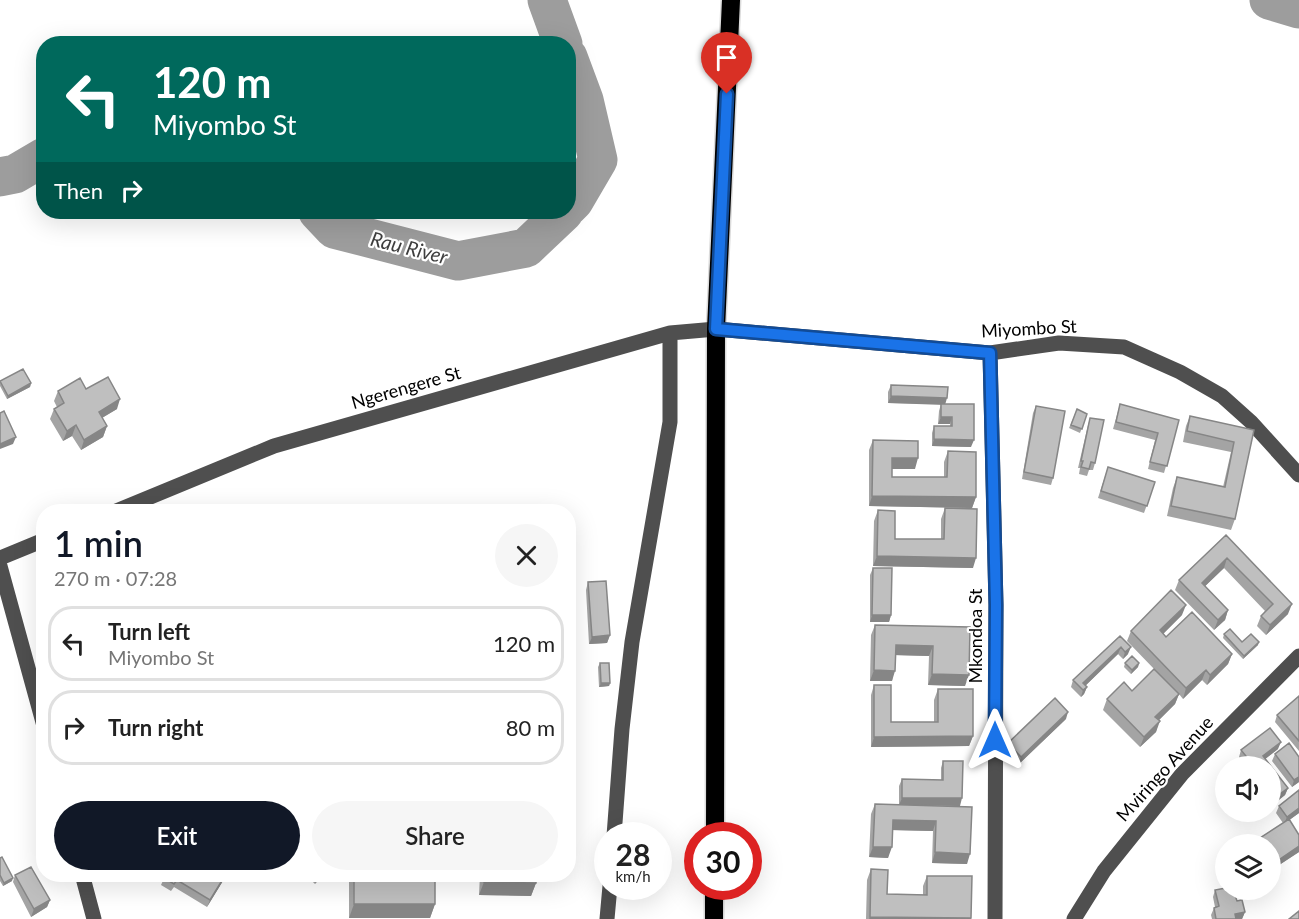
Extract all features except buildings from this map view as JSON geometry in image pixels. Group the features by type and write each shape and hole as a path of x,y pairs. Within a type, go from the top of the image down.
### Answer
{"highway":[{"path":"715,822 716,329 731,0"},
{"path":"714,900 714,919"}],"street":[{"name":"Ngerengere St","path":"133,504 274,446 670,333 716,329"},
{"name":"Miyombo St","path":"716,329 990,353 1059,343 1124,348 1180,372 1222,396 1251,422 1299,475"},
{"path":"615,822 632,642 670,422 670,333"},
{"name":"Mkondoa St","path":"990,353 996,605 995,919"},
{"path":"0,558 36,543"},
{"path":"0,566 36,697"},
{"name":"Mviringo Avenue","path":"1074,919 1104,871 1182,774 1299,656"},
{"path":"84,882 94,919"},
{"path":"607,919 609,900"}],"waterway":[{"name":"Rau River","path":"547,0 560,36"},
{"name":"Rau River","path":"1269,0 1299,9"},
{"name":"Rau River","path":"576,78 584,100 598,160 576,198"},
{"name":"Rau River","path":"0,177 15,174 36,162"},
{"name":"Rau River","path":"325,219 334,229 458,261 526,248 557,219"}],"route":[{"path":"727,94 716,329 990,353 996,605 995,740"}]}
